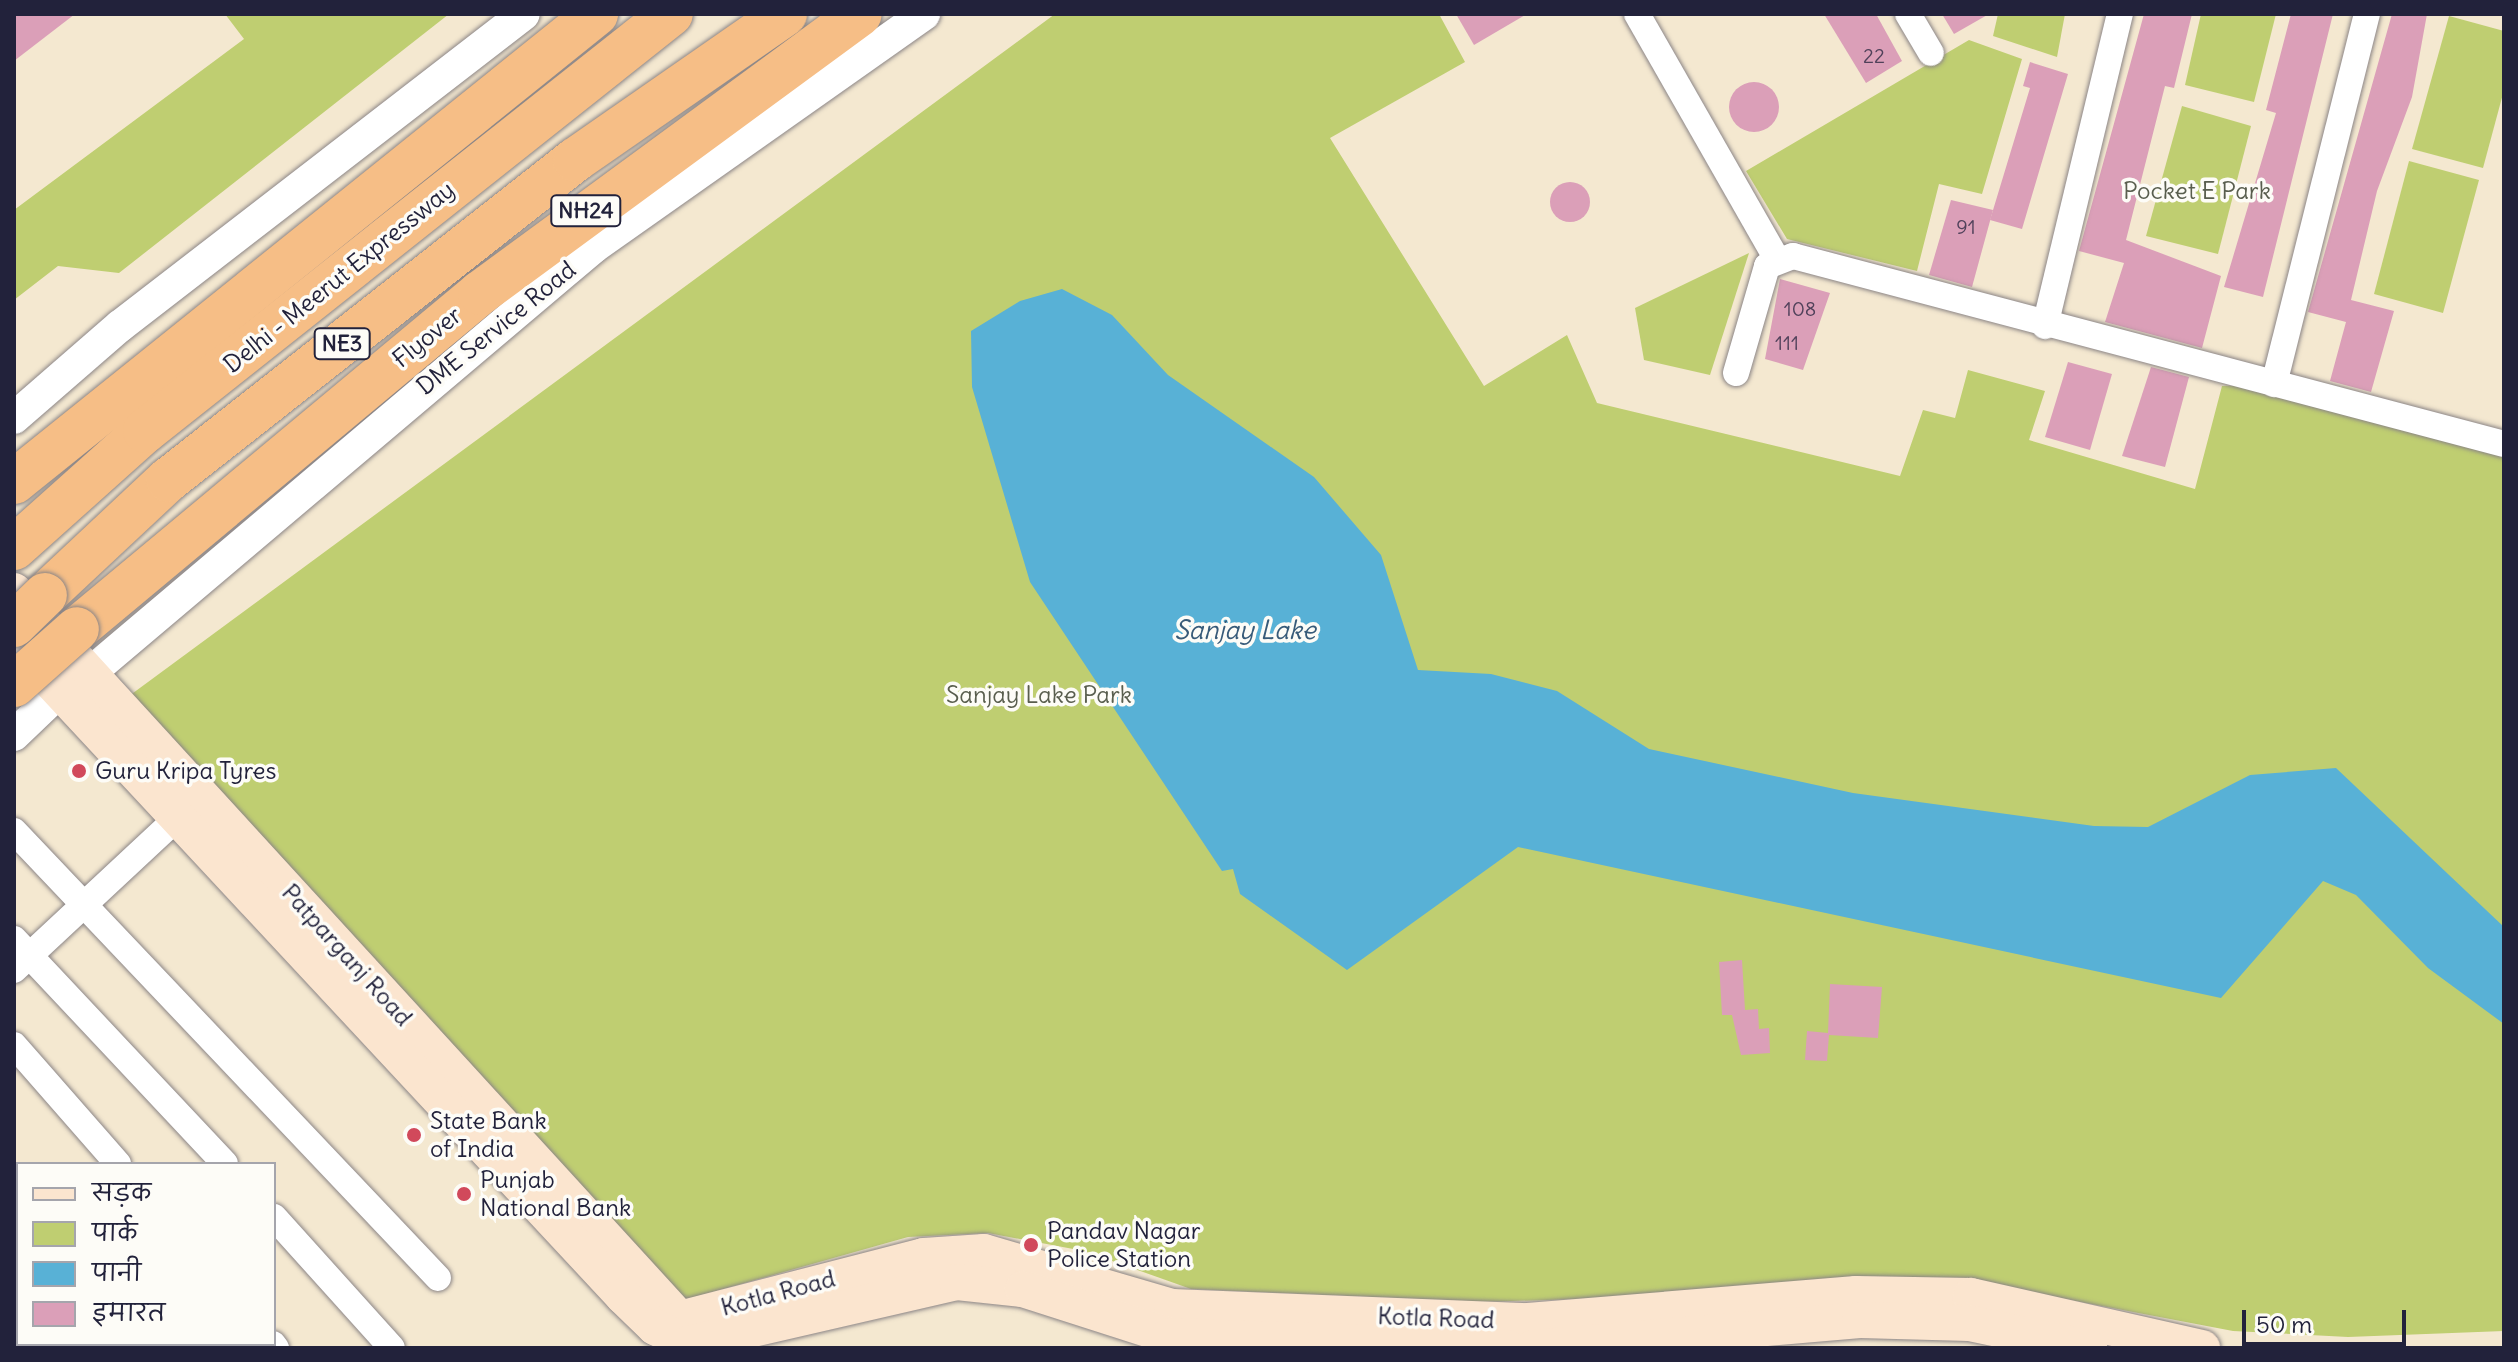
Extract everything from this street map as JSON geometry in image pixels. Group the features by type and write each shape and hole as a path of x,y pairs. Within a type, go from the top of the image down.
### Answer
{"highway":[{"name":"Delhi - Meerut Expressway","path":"14,548 145,431 612,56 671,14"},
{"name":"NE3","path":"14,625 168,480 651,107 785,14"},
{"name":"Flyover","path":"14,685 480,293 703,144 860,14"},
{"path":"14,482 593,16"}],"main road":[{"name":"Patparganj Road","path":"14,591 686,1337"},
{"name":"Patparganj Road","path":"14,642 174,821 623,1296 655,1327 686,1337"},
{"name":"Kotla Road","path":"686,1337 961,1252 1030,1260 1153,1304 1528,1321 1856,1294 1993,1301 2202,1348"},
{"name":"Kotla Road","path":"686,1337 765,1337 957,1282 1023,1289 1169,1336 1508,1348"},
{"path":"1533,1348 1860,1320 1969,1323 2020,1340 2089,1348"}],"street":[{"path":"14,418 120,326 524,14"},
{"name":"DME Service Road","path":"90,673 703,144 924,14"},
{"path":"1637,14 1776,258 2504,444"},
{"path":"1908,14 1931,53"},
{"path":"2045,326 2120,14"},
{"path":"2274,384 2367,14"},
{"path":"1736,373 1767,266 1776,258"},
{"path":"14,735 60,691"},
{"path":"174,821 19,954 223,1162"},
{"path":"14,831 438,1278"},
{"path":"14,1045 116,1162"},
{"path":"276,1219 392,1348"},
{"path":"1993,1301 2020,1340"}],"green space":[{"path":"225,14 449,14 119,273 58,266 14,300 14,210 244,39"},
{"name":"Sanjay Lake Park","path":"1055,14 1439,14 1465,62 1330,138 1484,386 1567,335 1597,403 1900,476 1923,410 1955,418 1968,370 2045,391 2029,440 2195,489 2222,386 2274,384 2504,444 2504,1331 2348,1337 2233,1331 1996,1286 1480,1302 1191,1289 1084,1251 988,1233 908,1237 681,1301 129,696"},
{"path":"1998,14 2065,14 2057,57 1993,36"},
{"path":"2201,14 2276,14 2254,102 2185,85"},
{"path":"2449,16 2504,31 2504,90 2483,168 2412,149"},
{"path":"1969,40 2022,59 1982,194 1939,184 1917,271 1787,239 1746,171"},
{"name":"Pocket E Park","path":"2182,106 2251,126 2218,254 2146,236"},
{"path":"2409,161 2479,180 2443,313 2374,294"},
{"path":"1749,253 1710,375 1644,360 1635,308"}],"water":[{"name":"Sanjay Lake","path":"1062,289 1112,315 1168,375 1314,477 1381,555 1418,670 1491,674 1557,691 1649,749 1853,793 2094,826 2148,827 2250,775 2336,768 2504,927 2504,1024 2428,968 2356,895 2323,881 2221,998 1518,847 1347,970 1240,894 1233,869 1222,871 1030,582 972,387 971,331 1020,301"}],"building":[{"path":"14,14 75,14 14,61"},
{"path":"1456,14 1527,14 1474,45"},
{"path":"1824,14 1876,14 1902,61 1866,83"},
{"path":"1942,14 1989,14 1954,34"},
{"path":"2144,14 2192,14 2174,88 2165,86 2126,240 2221,276 2202,348 2105,322 2124,263 2079,251"},
{"path":"2291,14 2333,14 2263,297 2224,287 2276,113 2266,110"},
{"path":"2392,14 2427,14 2412,97 2377,191 2351,300 2394,311 2371,392 2330,381 2346,322 2308,312"},
{"path":"2030,62 2068,74 2022,229 1990,220 2030,88 2023,86"},
{"path":"1754,82 1772,89 1779,107 1772,125 1754,132 1736,125 1729,107 1736,89"},
{"path":"1570,182 1584,188 1590,202 1584,216 1570,222 1556,216 1550,202 1556,188"},
{"path":"1951,200 1993,210 1972,287 1929,275"},
{"path":"1780,279 1830,293 1803,370 1765,359"},
{"path":"2068,362 2112,374 2090,450 2045,437"},
{"path":"2151,367 2189,377 2165,467 2122,456"},
{"path":"1742,960 1745,1010 1758,1009 1759,1029 1769,1028 1770,1053 1741,1055 1732,1015 1722,1015 1719,962"},
{"path":"1830,984 1882,987 1878,1038 1829,1035 1827,1061 1805,1060 1807,1031 1828,1033"}],"place":[{"name":"Guru Kripa Tyres","path":"79,771"},
{"name":"State Bank of India","path":"414,1135"},
{"name":"Punjab National Bank","path":"464,1194"},
{"name":"Pandav Nagar Police Station","path":"1031,1245"}]}
